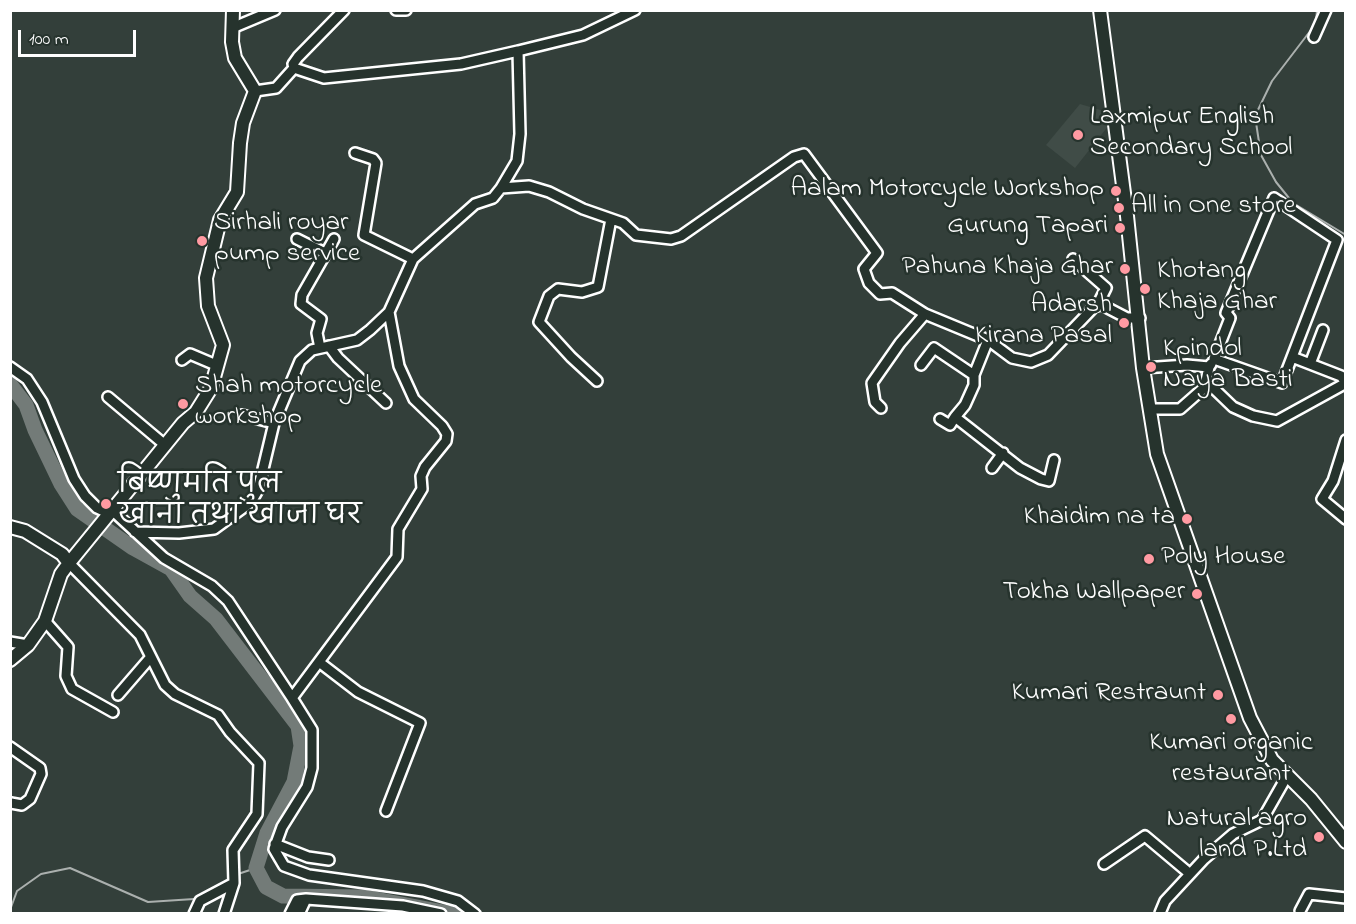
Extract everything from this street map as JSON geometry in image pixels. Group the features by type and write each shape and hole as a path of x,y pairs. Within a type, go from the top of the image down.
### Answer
{"street":[{"path":"233,10 235,58 255,91"},
{"path":"232,28 275,10"},
{"path":"396,10 406,10"},
{"path":"294,68 324,78 461,63 583,35 635,10"},
{"path":"1100,10 1140,318 1143,368 1157,454 1250,718 1272,760 1311,800 1346,842"},
{"path":"1314,37 1326,10"},
{"path":"255,91 276,87 294,68 293,64 298,57 339,12"},
{"path":"135,532 167,533 214,529 251,502 258,490 274,423 300,361 312,350 357,340 389,312 413,259 475,204 493,198 517,161 520,134 518,51"},
{"path":"10,660 28,645 45,621 61,574 69,562 206,398 223,345 208,306 206,278 222,215 237,192 243,123 255,91"},
{"path":"355,153 373,159 376,163 364,235 413,259"},
{"path":"501,188 529,186 623,223 636,235 651,239 681,236 794,157 804,154 877,253 864,269 869,283 880,294 892,293 925,315 988,340 1012,358 1031,362 1048,355 1097,306 1106,288 1074,259"},
{"path":"1143,368 1211,363 1282,384 1337,240 1274,198 1226,313 1230,318 1211,363 1206,381 1214,386 1233,407 1253,416 1277,421 1346,382 1341,376 1293,357"},
{"path":"597,381 539,322 549,296 558,289 582,292 598,287 611,219"},
{"path":"334,238 302,295 301,304 321,319 317,333 325,347 386,403"},
{"path":"297,239 325,253"},
{"path":"1097,306 1100,304 1127,318 1140,318"},
{"path":"292,698 397,557 398,529 422,489 421,476 425,467 446,441 447,434 442,426 414,399 399,366 389,312"},
{"path":"881,408 875,402 873,383 900,343 925,315"},
{"path":"1310,364 1323,330"},
{"path":"940,419 950,425 970,395 974,385 974,375 988,340"},
{"path":"921,365 934,348 974,375"},
{"path":"182,360 187,353 216,365"},
{"path":"10,367 27,379 42,402 74,479 85,496 97,508 135,532 164,558 212,586 228,601 312,730 312,768 307,788 275,844 275,855 284,866 309,875 423,891 458,902 476,914"},
{"path":"1149,410 1180,409 1205,387 1214,386"},
{"path":"108,397 165,445"},
{"path":"242,415 274,423"},
{"path":"955,417 1027,473 1047,481 1054,460"},
{"path":"1346,440 1333,482 1322,500 1346,519"},
{"path":"992,468 1003,453"},
{"path":"10,527 25,531 69,562 141,635 165,686 218,715 259,764 257,814 233,850 234,883 224,914"},
{"path":"45,621 68,648 66,676 72,689 113,712"},
{"path":"10,642 28,645"},
{"path":"118,695 150,658"},
{"path":"319,662 358,692 420,723 386,811"},
{"path":"10,747 32,761 40,768 41,774 30,799 22,805 11,804"},
{"path":"1160,913 1165,901 1189,873 1233,834 1262,820 1287,776"},
{"path":"1104,864 1145,836 1189,873"},
{"path":"275,844 308,856 328,860"},
{"path":"194,914 200,902 234,883"},
{"path":"1300,911 1309,894 1346,898"},
{"path":"299,914 306,899"},
{"path":"290,914 297,900 306,899 404,906 441,914"}],"shaded area":[{"name":"Laxmipur English Secondary School","path":"1080,104 1107,112 1109,125 1075,168 1046,145"}],"waterway":[{"path":"1316,21 1317,10"},
{"path":"1314,26 1272,81 1255,116 1261,155 1276,182 1293,203 1346,235"},
{"path":"10,384 26,405 35,430 61,484 77,509 133,548 171,569 190,596 216,619 298,726 301,746 294,782 267,833 256,868 266,887 283,896 365,897 454,914"},
{"path":"10,910 17,891 41,874 70,868 148,902 194,899 230,879"},
{"path":"238,874 256,868"}],"place":[{"name":"Laxmipur English Secondary School","path":"1078,135"},
{"name":"Aalam Motorcycle Workshop","path":"1116,191"},
{"name":"All in One store","path":"1119,208"},
{"name":"Gurung Tapari","path":"1120,228"},
{"name":"Sirhali royar pump service","path":"202,241"},
{"name":"Pahuna Khaja Ghar","path":"1125,269"},
{"name":"Khotang Khaja Ghar","path":"1145,289"},
{"name":"Adarsh Kirana Pasal","path":"1124,323"},
{"name":"Kpindol Naya Basti","path":"1151,367"},
{"name":"Shah motorcycle workshop","path":"183,404"},
{"name":"बिष्णुमति पुल खाना तथा खाजा घर","path":"106,504"},
{"name":"Khaidim na ta","path":"1187,519"},
{"name":"Poly House","path":"1149,559"},
{"name":"Tokha Wallpaper","path":"1197,594"},
{"name":"Kumari Restraunt","path":"1218,695"},
{"name":"Kumari organic restaurant","path":"1231,719"},
{"name":"Natural agro land P.Ltd","path":"1319,837"}]}
